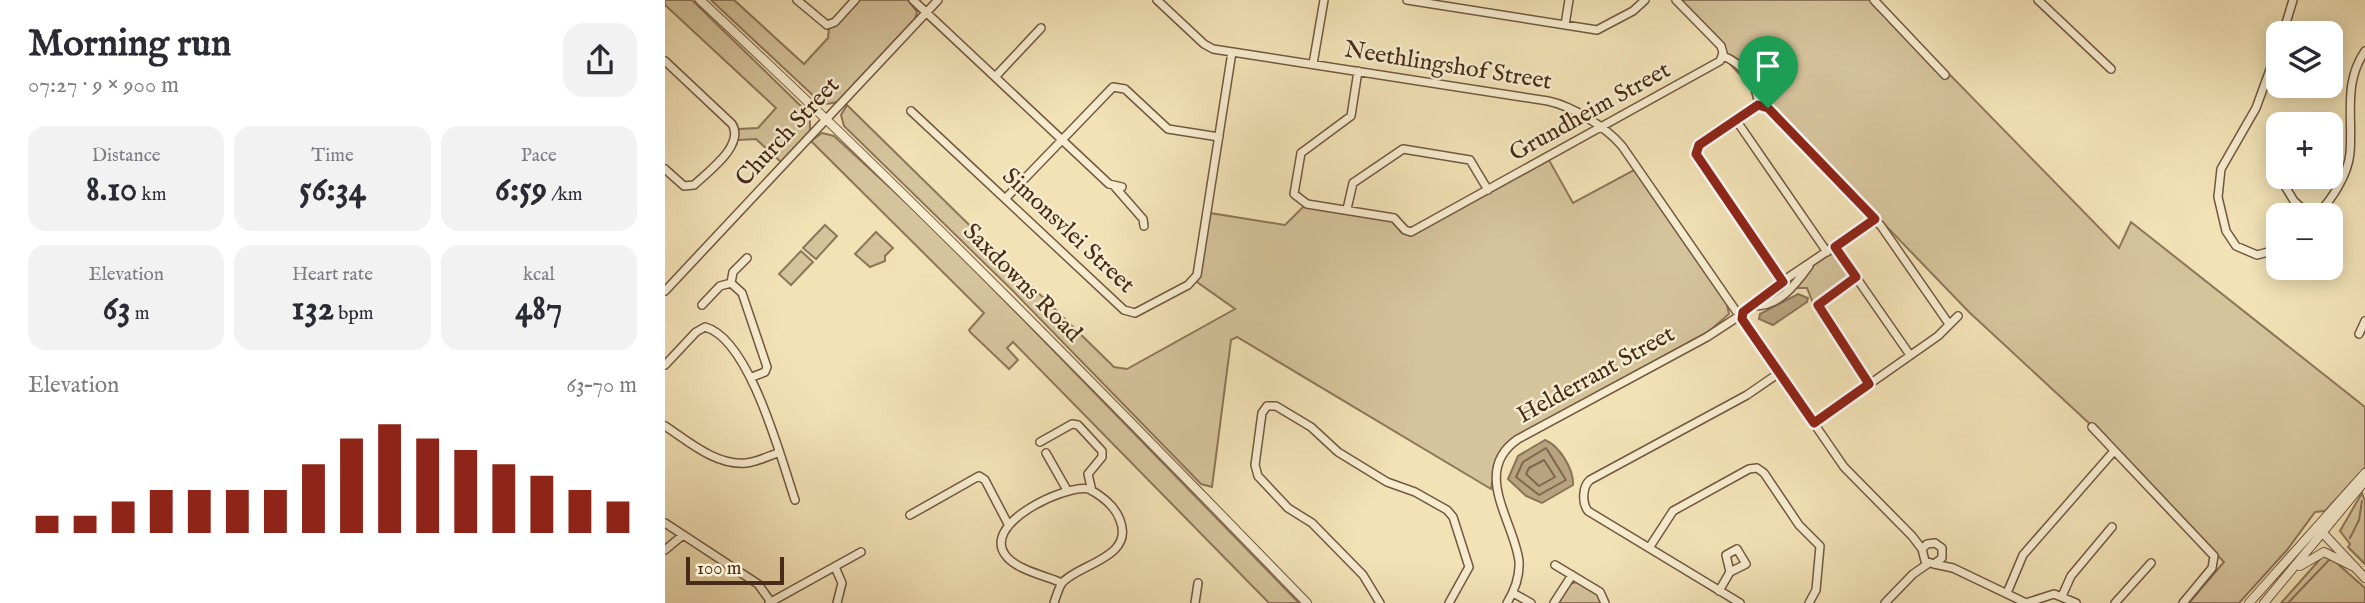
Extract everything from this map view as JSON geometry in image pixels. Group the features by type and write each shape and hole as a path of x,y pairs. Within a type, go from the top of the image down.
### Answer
{"street":[{"name":"Saxdowns Road","path":"700,0 1027,315 1307,603"},
{"path":"797,0 828,25 835,22 855,0"},
{"path":"913,0 1061,139 1119,187 1143,219 1144,226"},
{"name":"Church Street","path":"667,286 938,0"},
{"name":"Neethlingshof Street","path":"1157,0 1206,46 1557,103 1600,128 1622,145 1847,471 1912,536 1922,552"},
{"path":"1313,64 1324,0"},
{"path":"1407,0 1601,30 1633,11 1645,0"},
{"path":"1565,25 1569,0"},
{"path":"1676,0 1721,46 1723,56 1732,60 1754,85 1758,105"},
{"path":"1874,0 1945,75"},
{"path":"2038,0 2111,69"},
{"path":"2287,21 2293,0"},
{"path":"995,77 1041,28"},
{"path":"2326,203 2339,187 2350,156 2350,86 2356,64 2365,51"},
{"name":"Simonsvlei Street","path":"911,111 1124,310 1138,313 1188,285 1197,275 1232,52"},
{"name":"Grundheim Street","path":"1347,209 1394,218 1406,231 1413,231 1718,63 1723,56"},
{"path":"665,61 736,130 733,144 697,183 689,187 665,169"},
{"path":"1358,71 1351,116 1302,151 1295,197 1302,203 1347,209 1353,183 1403,149 1469,160 1488,190"},
{"path":"2266,83 2256,108 2221,169 2218,197 2226,230 2235,246 2257,255 2266,253"},
{"path":"1005,199 1106,92 1116,87 1125,89 1168,129 1219,137"},
{"path":"1758,105 1699,145 1696,154 1783,282"},
{"path":"1758,105 1768,108 1875,219 1949,324"},
{"path":"1737,120 1827,253"},
{"name":"Helderrant Street","path":"1507,603 1513,593 1519,562 1495,486 1507,450 1518,439 1707,337 1875,219"},
{"path":"1835,247 1910,355"},
{"path":"731,283 733,272 747,258"},
{"path":"1752,306 1768,304 1793,288 1812,262"},
{"path":"1856,277 1822,300 1818,308 1869,384"},
{"path":"702,305 720,286 731,283"},
{"path":"731,283 742,293 767,365 765,372 752,377"},
{"path":"1763,297 1768,304"},
{"path":"1814,423 1910,355 1958,316"},
{"path":"2359,334 2365,321"},
{"path":"665,365 696,332 705,327 723,339 752,377 796,500"},
{"path":"1739,603 1587,509 1586,483 1747,395 1779,373"},
{"path":"1380,603 1363,575 1312,523 1289,508 1258,476 1255,466 1262,413 1267,406 1276,406 1311,427 1338,452 1393,485 1416,492 1450,514 1469,567 1449,603"},
{"path":"1040,442 1072,424 1078,425 1102,451 1102,457 1088,474 1092,491"},
{"path":"665,426 708,454 726,460 747,463 778,453"},
{"path":"2092,427 2214,556 2213,568 2183,603"},
{"path":"2007,593 2023,555 2114,451"},
{"path":"1046,453 1067,490"},
{"path":"1649,548 1673,511 1749,469 1757,468 1764,473 1801,527 1820,547 1817,590 1809,603"},
{"path":"2264,603 2293,572 2320,530 2365,473"},
{"path":"910,515 979,476 985,480 1008,524"},
{"path":"2249,603 2365,481"},
{"path":"1054,603 1062,583 1103,559 1121,537 1122,527 1115,510 1092,491 1078,488 1067,490 1008,524 1001,539 1007,558 1062,583"},
{"path":"665,523 758,584 770,602 861,552"},
{"path":"2062,596 2071,576 2112,527"},
{"path":"2320,530 2365,578"},
{"path":"665,550 683,535"},
{"name":"Neethlingshof Street","path":"1912,536 1931,543"},
{"path":"1913,574 1922,552 1931,543 1939,545 1953,568"},
{"path":"1922,552 1931,564 1953,568 2028,603 2054,594 2076,603"},
{"path":"1885,603 1913,574 1942,558 1943,552"},
{"path":"2293,572 2324,552 2356,568"},
{"path":"2115,603 2151,563"},
{"path":"1555,565 1599,592 1605,603"},
{"path":"835,567 842,583 837,603"},
{"path":"1719,591 1730,572"},
{"path":"1554,603 1572,575"},
{"path":"1195,603 1198,583"},
{"path":"1513,593 1531,603"}],"shaded area":[{"path":"665,0 692,0 810,115 810,131 781,162 756,139 738,140 738,129 758,128 776,108 665,5"},
{"path":"711,0 734,0 804,64 828,38 829,28 837,24 860,0 908,0 917,12 915,19 837,102 827,104 819,101"},
{"path":"1681,0 1877,0 2119,248 2131,222 2365,407 2365,468 2325,511 2315,512 2287,550 2239,603 2189,603 2224,562 2092,426 1969,312 1725,59 1724,44"},
{"path":"847,105 1114,367 1127,369 1235,309 1197,282 1210,213 1285,225 1304,206 1392,220 1402,233 1409,235 1549,160 1573,203 1634,170 1726,301 1729,314 1708,332 1512,439 1496,462 1491,489 1237,337 1231,340 1212,487 1201,484 1013,291 844,126 841,115"},
{"path":"822,133 834,136 937,231 1299,603 1269,603 1013,342 1007,348 1018,360 1009,369 970,332 984,313 811,141"},
{"path":"825,225 837,236 816,259 803,248"},
{"path":"876,232 893,248 885,256 885,261 870,267 855,254"},
{"path":"801,251 813,262 791,285 779,274"},
{"path":"1830,254 1839,257 1850,277 1813,303 1807,288 1796,288 1814,265"},
{"path":"2362,493 2365,501 2365,564 2348,547 2350,544 2340,531"},
{"path":"2329,556 2365,588 2365,603 2281,603 2322,557"},
{"path":"1576,582 1599,594 1603,603 1559,603 1570,584"}],"water":[{"path":"1798,294 1808,298 1807,302 1773,325 1759,319 1760,314"},
{"path":"1545,440 1556,447 1565,459 1573,485 1542,503 1526,496 1508,479 1518,456"}],"waterway":[{"path":"2350,538 2359,520 2362,501"},
{"path":"2288,603 2329,560"}],"route":[{"path":"1758,105 1768,108 1875,219 1835,247 1856,277 1818,305 1819,311 1869,384 1814,423 1742,319 1743,312 1783,282 1695,152 1699,145 1758,105"}]}
